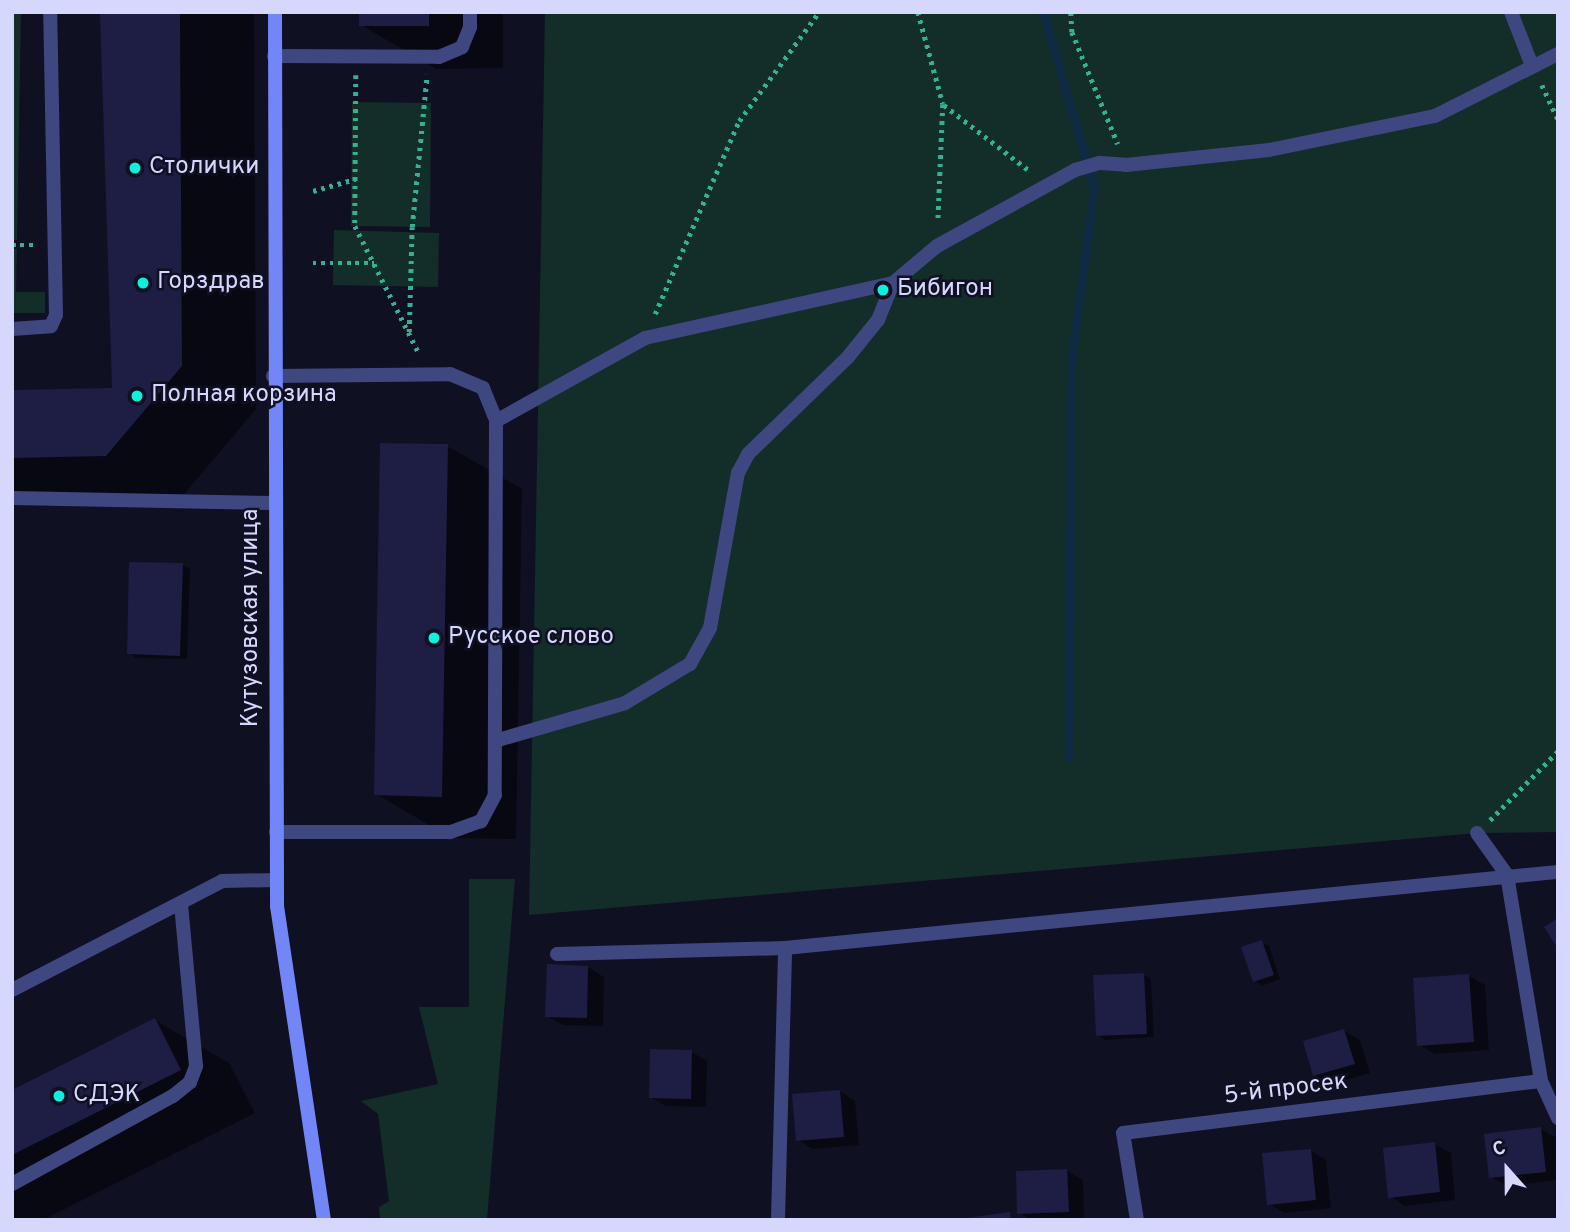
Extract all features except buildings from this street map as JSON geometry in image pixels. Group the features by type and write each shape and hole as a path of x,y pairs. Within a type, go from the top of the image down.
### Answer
{"street":[{"path":"12,329 51,326 56,315 50,12"},
{"name":"Кутузовская улица","path":"275,12 273,376 276,880 324,1220"},
{"path":"275,57 439,57 462,47 470,27 470,12"},
{"path":"1510,12 1532,66"},
{"path":"496,421 645,338 892,283 937,246 1075,170 1100,163 1126,165 1269,150 1435,116 1558,54"},
{"path":"498,740 625,703 690,664 710,628 738,472 748,454 848,356 878,320 892,283"},
{"path":"273,376 450,374 483,388 496,421 498,740 495,795 481,821 450,832 276,832"},
{"path":"13,499 274,503"},
{"path":"1477,833 1507,875 1541,1081 1558,1118"},
{"path":"556,954 785,948 1558,872"},
{"path":"12,990 222,881 276,880"},
{"path":"12,1184 173,1096 190,1082 196,1066 181,904"},
{"path":"778,1220 785,948"},
{"name":"5-й просек","path":"1137,1220 1123,1133 1541,1081"}],"path":[{"path":"645,338 739,121 819,12"},
{"path":"918,12 943,104 937,246"},
{"path":"1071,12 1072,32 1126,165"},
{"path":"356,57 355,226 430,375"},
{"path":"1532,66 1558,119"},
{"path":"409,333 412,227 426,103"},
{"path":"943,104 1046,184"},
{"path":"313,191 355,179"},
{"path":"313,263 374,263"},
{"path":"1477,833 1558,751"}],"green space":[{"path":"12,12 21,12 17,240 12,240"},
{"path":"545,12 1558,12 1558,832 1477,833 529,915"},
{"path":"352,102 431,103 430,227 351,226"},
{"path":"334,230 439,233 438,287 333,285"},
{"path":"12,249 17,249 16,292 45,292 45,313 12,313"},
{"path":"469,879 515,879 487,1220 380,1220 379,1207 389,1201 378,1114 361,1101 438,1084 419,1007 469,1007"}],"waterway":[{"path":"1043,12 1094,188 1071,360 1069,758"}],"place":[{"name":"Столички","path":"135,168"},
{"name":"Горздрав","path":"143,283"},
{"name":"Бибигон","path":"883,290"},
{"name":"Полная корзина","path":"137,396"},
{"name":"Русское слово","path":"434,638"},
{"name":"СДЭК","path":"59,1096"}]}
